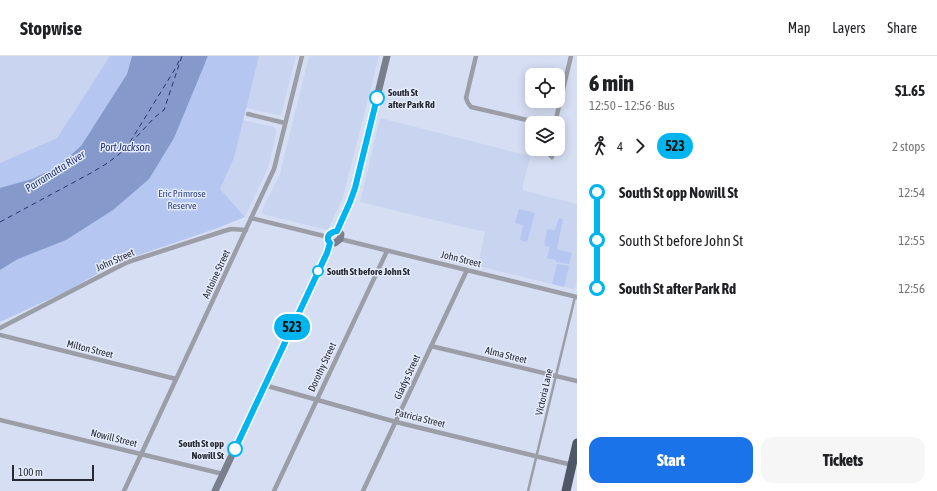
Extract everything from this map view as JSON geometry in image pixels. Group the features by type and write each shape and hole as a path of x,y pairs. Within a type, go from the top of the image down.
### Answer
{"highway":[{"path":"571,491 577,443"},
{"path":"566,491 575,466"}],"street":[{"name":"Antoine Street","path":"124,491 274,169 302,56"},
{"path":"215,491 327,253 330,234 337,231 350,202 355,188 387,56"},
{"path":"476,56 466,98 471,107 525,120"},
{"path":"557,116 571,56"},
{"path":"248,114 286,123"},
{"path":"252,218 335,243 340,239 341,234 337,231"},
{"name":"John Street","path":"0,328 128,262 231,229 246,230"},
{"name":"John Street","path":"340,239 576,296"},
{"name":"Dorothy Street","path":"274,491 387,251"},
{"name":"Gladys Street","path":"363,491 467,270"},
{"name":"Milton Street","path":"0,335 176,380"},
{"name":"Alma Street","path":"431,346 577,381"},
{"name":"Patricia Street","path":"264,385 396,422 575,466"},
{"name":"Nowill Street","path":"0,420 223,474"}],"lane":[{"name":"Victoria Lane","path":"528,491 576,296"}],"shaded area":[{"path":"0,56 110,56 57,138 0,163"},
{"path":"259,56 296,56 281,115 246,108"},
{"path":"309,56 379,56 343,197 328,230 262,213 280,174"},
{"path":"380,118 525,155 525,156 530,156 522,190 577,204 577,280 575,288 573,289 478,266 485,231 360,202"},
{"path":"243,120 274,127 276,130 268,168 245,217 220,189 234,158"}],"green space":[{"path":"110,56 132,56 127,74 81,146 57,167 32,179 0,189 0,163 57,138"},
{"name":"Eric Primrose Reserve","path":"208,56 259,56 234,158 220,189 245,217 111,266 67,291 0,322 0,270 18,259 206,62"},
{"path":"519,209 535,213 527,242 520,240 523,225 515,223"},
{"path":"559,218 563,219 556,249 572,253 569,264 556,262 556,260 547,258 550,247 544,246 547,229 555,230"},
{"path":"557,264 569,266 564,287 552,284"}],"water":[{"name":"Port Jackson","path":"132,56 208,56 174,138 149,179 113,210 66,240 18,259 0,270 0,188 32,179 57,167 81,146 127,74"}],"ferry route":[{"path":"0,222 91,173 117,156 128,146 155,117 164,110 182,56"},
{"path":"130,142 181,57"}],"bus line":[{"name":"523","path":"235,449 327,253 330,243 328,237 330,234 337,231 350,202 355,188 377,98"}],"place":[{"name":"South St after Park Rd","path":"377,98"},
{"name":"South St before John St","path":"318,271"},
{"name":"South St opp Nowill St","path":"235,449"}],"water label":[{"name":"Parramatta River","path":"55,171"}]}
